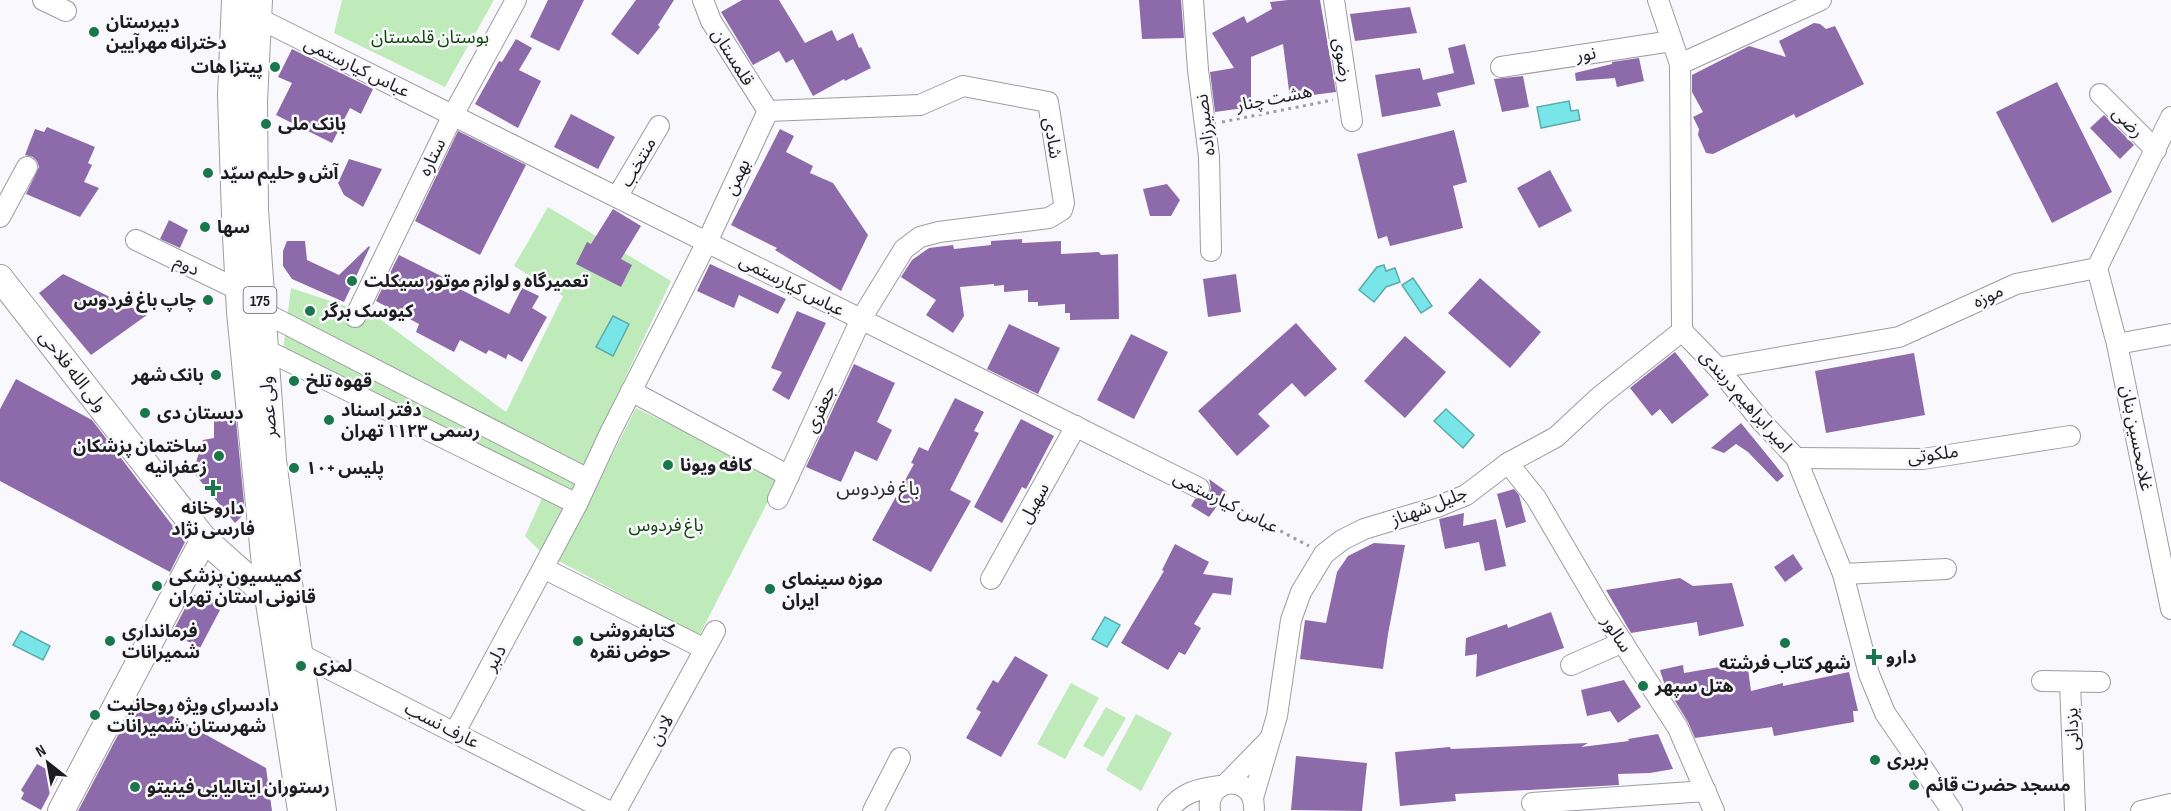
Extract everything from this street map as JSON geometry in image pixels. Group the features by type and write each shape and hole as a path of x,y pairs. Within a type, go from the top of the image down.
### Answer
{"main road":[{"name":"ولی عصر","path":"235,0 231,95 239,290 279,597 299,652 323,811"},
{"name":"ولی عصر","path":"259,9 254,101 255,210 273,460 279,597 274,642 301,811"},
{"name":"ولی‌ الله فلاحی","path":"0,278 204,539 279,597"},
{"path":"62,811 204,539"}],"street":[{"path":"43,0 66,10"},
{"name":"ستاره","path":"355,317 453,115 516,0"},
{"name":"قلمستان","path":"703,0 711,21 768,111"},
{"name":"نصیرزاده","path":"1193,0 1198,70 1209,157 1211,251"},
{"name":"رضوى","path":"1334,0 1352,121"},
{"path":"1658,0 1680,64 1683,331"},
{"path":"1680,64 1821,0"},
{"name":"عباس کیارستمی","path":"259,9 453,115 1199,488"},
{"name":"نور","path":"1501,67 1672,41"},
{"name":"شادی","path":"768,111 920,105 963,86 1048,102 1064,203 1062,210 1048,218 939,232 920,237 904,249 861,319"},
{"name":"رضی","path":"2100,94 2156,150"},
{"name":"بهمن","path":"707,242 768,111"},
{"path":"2097,268 2171,117"},
{"name":"منتخب","path":"617,197 659,126"},
{"path":"0,217 27,167"},
{"name":"دوم","path":"136,240 239,290"},
{"path":"707,242 631,390 789,476"},
{"name":"غلامحسین بنان","path":"2097,268 2117,344 2171,609"},
{"name":"موزه","path":"1718,368 1899,337 2016,284 2097,268"},
{"path":"261,311 588,479"},
{"name":"جعفری","path":"778,499 861,319"},
{"name":"امیر ابراهیم دربندی","path":"1683,331 1796,458 1843,574 1869,674 1885,713 1952,811"},
{"name":"جلیل شهناز","path":"1253,804 1277,716 1292,620 1301,592 1324,554 1342,540 1364,529 1437,507 1466,495 1508,463 1556,437 1599,398 1683,331"},
{"path":"2117,344 2171,334"},
{"path":"264,349 577,504"},
{"name":"دلبر","path":"455,732 577,504 631,390"},
{"name":"سهیل","path":"991,579 1076,426"},
{"name":"ملکوتی","path":"1796,458 1923,459 2070,436"},
{"name":"سالور","path":"1508,463 1536,498 1678,728 1714,811"},
{"path":"1843,574 1946,569"},
{"path":"538,576 705,649"},
{"name":"لادن","path":"616,811 715,631"},
{"name":"عارف نسب","path":"274,642 299,652 608,811"},
{"path":"1571,665 1623,642"},
{"path":"2042,681 2100,682"},
{"name":"یزدانی","path":"2070,682 2075,811"},
{"path":"1210,811 1214,791 1224,785 1271,738"},
{"path":"873,811 900,758"},
{"path":"1168,811 1182,795 1197,789 1224,785 1240,784 1246,788 1253,804"},
{"path":"1532,803 1706,791"},
{"path":"2143,811 2171,804"}],"path":[{"name":"هشت چنار","path":"1205,125 1349,96"},
{"name":"عباس کیارستمی","path":"1199,488 1324,554"}],"green space":[{"name":"بوستان قلمستان","path":"342,0 494,0 445,87 334,33"},
{"path":"548,207 671,281 542,553 525,536 543,496 282,358 291,288 376,316 506,412 563,296 514,266"},
{"name":"باغ فردوس","path":"636,408 780,478 699,636 559,561"},
{"path":"1071,683 1099,698 1065,759 1037,744"},
{"path":"1106,707 1126,718 1103,757 1083,746"},
{"path":"1136,714 1172,733 1141,791 1106,770"}],"water":[{"path":"1569,101 1571,111 1578,110 1580,120 1541,128 1537,107"},
{"path":"1384,265 1386,271 1395,268 1400,282 1386,287 1374,302 1359,290 1377,267"},
{"path":"1413,278 1432,306 1421,313 1402,285"},
{"path":"613,316 629,324 613,356 596,347"},
{"path":"1446,409 1474,435 1463,448 1434,421"},
{"path":"1105,617 1120,625 1107,647 1092,639"},
{"path":"21,631 50,646 43,660 13,645"}],"building":[{"path":"548,0 584,0 559,51 530,37"},
{"path":"636,0 674,0 658,25 660,27 638,55 611,34"},
{"path":"742,0 779,0 805,43 832,30 837,41 853,33 871,68 845,81 844,79 813,96 793,59 786,63 779,51 753,65 721,12"},
{"path":"1139,0 1181,0 1184,38 1142,39"},
{"path":"1320,0 1336,92 1290,98 1283,44 1251,57 1251,107 1215,112 1210,72 1234,68 1212,33 1244,16 1247,23 1272,9 1270,2"},
{"path":"1410,7 1417,33 1355,41 1350,14"},
{"path":"1814,23 1826,29 1835,26 1864,84 1796,118 1794,114 1713,154 1706,153 1693,117 1703,112 1692,92 1692,75 1749,46 1786,57 1779,41"},
{"path":"516,39 532,48 519,70 541,81 518,128 475,104 499,61 502,62"},
{"path":"1465,44 1475,84 1437,93 1441,106 1382,117 1375,75 1420,68 1423,80 1454,73 1448,48"},
{"path":"292,49 373,89 361,114 350,108 332,143 276,115 292,83 278,77"},
{"path":"1639,58 1644,81 1617,87 1615,78 1576,81 1575,73 1612,64 1612,62"},
{"path":"1523,76 1529,107 1502,112 1494,79"},
{"path":"2057,82 2112,192 2052,223 1996,112"},
{"path":"571,114 615,137 598,169 554,147"},
{"path":"2104,115 2134,145 2120,159 2090,128"},
{"path":"47,127 95,147 88,163 92,165 84,182 99,188 80,217 26,194 39,167 33,157 25,155 35,129 44,132"},
{"path":"780,129 794,136 786,152 813,166 810,173 833,183 868,235 841,291 775,250 777,248 731,225"},
{"path":"1454,130 1467,182 1453,186 1463,228 1390,246 1387,236 1378,239 1357,154"},
{"path":"458,131 526,165 480,255 415,221"},
{"path":"349,159 382,169 363,207 344,195 338,183"},
{"path":"1550,170 1572,211 1539,228 1517,188"},
{"path":"1167,184 1180,200 1171,216 1150,216 1143,189"},
{"path":"613,209 641,226 621,259 632,265 621,287 576,264 587,242 591,244"},
{"path":"169,220 188,230 180,248 160,239"},
{"path":"1022,239 1022,243 1061,241 1061,254 1099,252 1101,255 1118,254 1119,319 1070,320 1070,313 1065,313 1065,304 1038,306 1038,302 1028,302 1028,290 1004,292 1004,285 994,286 994,284 960,287 964,316 953,333 926,315 936,300 901,277 912,260 929,248 953,245 954,249 991,245 991,241"},
{"path":"287,241 305,241 307,260 339,275 370,247 344,302 292,279 283,266 283,251"},
{"path":"399,255 509,314 522,288 539,296 532,308 547,317 522,362 508,354 506,359 489,350 486,354 460,340 454,352 416,332 419,324 376,301"},
{"path":"710,264 786,299 778,314 739,295 734,308 697,291"},
{"path":"63,274 147,315 91,355 39,293"},
{"path":"1236,274 1241,312 1208,317 1203,279"},
{"path":"1480,278 1541,332 1510,368 1448,313"},
{"path":"797,311 826,323 789,400 772,390 782,372 771,368"},
{"path":"1296,323 1337,369 1305,397 1292,383 1258,414 1270,426 1237,456 1198,411"},
{"path":"1009,324 1060,348 1038,394 987,369"},
{"path":"1131,334 1168,352 1134,419 1097,400"},
{"path":"1405,336 1446,372 1405,418 1364,381"},
{"path":"1675,352 1709,395 1672,424 1660,409 1652,416 1630,388"},
{"path":"1914,353 1925,415 1826,433 1815,371"},
{"path":"854,364 895,383 877,422 892,430 877,461 855,451 841,482 806,467"},
{"path":"16,379 92,420 185,542 170,572 0,481 0,409"},
{"path":"955,398 984,412 974,431 979,433 950,490 971,501 931,572 872,540 914,464 911,463 919,447 928,451"},
{"name":"ساختمان پزشکان زعفرانیه","path":"235,410 245,513 235,523 193,472 203,440 214,438 214,413"},
{"path":"1021,419 1054,436 1026,489 1022,487 1002,523 974,507"},
{"path":"1741,423 1784,476 1777,482 1748,452 1736,444 1724,453 1711,448"},
{"path":"1209,479 1227,492 1209,517 1191,506 1195,499 1205,498 1209,494 1211,488"},
{"path":"1514,489 1519,495 1526,522 1506,528 1497,494"},
{"path":"1464,513 1463,526 1496,519 1506,566 1485,571 1479,542 1445,549 1439,519"},
{"path":"1374,543 1405,545 1383,669 1300,659 1305,620 1326,623 1337,572 1348,556"},
{"path":"1175,544 1209,562 1203,574 1233,578 1231,595 1213,593 1194,624 1201,628 1185,655 1179,652 1168,670 1121,643 1164,571 1162,570"},
{"path":"1793,554 1803,569 1785,582 1774,567"},
{"path":"1680,578 1693,586 1732,583 1744,626 1699,636 1697,622 1631,633 1606,590"},
{"path":"211,593 220,610 200,648 172,633 192,595"},
{"path":"1551,612 1564,648 1476,677 1477,654 1465,656 1466,638 1507,624 1508,628"},
{"path":"1015,656 1048,675 1001,757 966,738 981,712 976,709 993,680 998,683"},
{"path":"1737,664 1748,669 1751,691 1849,672 1858,711 1853,711 1854,722 1774,736 1772,727 1695,738 1675,701 1673,684 1665,686 1660,670 1683,665 1684,673"},
{"path":"1624,680 1641,707 1618,723 1610,711 1587,716 1581,690"},
{"path":"138,697 266,768 272,811 78,811"},
{"path":"1658,734 1673,769 1650,773 1618,774 1619,785 1455,794 1456,801 1400,806 1395,752 1450,747 1451,749 1588,743 1581,747 1629,741 1628,739"},
{"path":"1296,756 1367,763 1362,811 1291,810"},
{"path":"37,764 59,776 41,810 21,799 24,793 21,790"}],"place":[{"name":"دبیرستان دخترانه مهرآیین","path":"94,32"},
{"name":"پیتزا هات","path":"275,67"},
{"name":"بانک ملی","path":"266,124"},
{"name":"آش و حلیم سیّد","path":"208,173"},
{"name":"سها","path":"205,227"},
{"name":"تعمیرگاه و لوازم موتور سیکلت","path":"352,281"},
{"name":"چاپ باغ فردوس","path":"208,300"},
{"name":"کیوسک برگر","path":"310,311"},
{"name":"بانک شهر","path":"216,375"},
{"name":"قهوه تلخ","path":"294,381"},
{"name":"دبستان دی","path":"145,413"},
{"name":"دفتر اسناد رسمی ۱۱۲۳ تهران","path":"329,420"},
{"name":"ساختمان پزشکان زعفرانیه","path":"219,456"},
{"name":"کافه ویونا","path":"668,465"},
{"name":"پلیس +۱۰","path":"294,468"},
{"name":"داروخانه فارسی نژاد","path":"213,488"},
{"name":"کمیسیون پزشکی قانونی استان تهران","path":"157,586"},
{"name":"موزه سینمای ایران","path":"770,589"},
{"name":"فرمانداری شمیرانات","path":"110,641"},
{"name":"کتابفروشی حوض نقره","path":"578,641"},
{"name":"شهر کتاب فرشته","path":"1785,643"},
{"name":"دارو","path":"1874,657"},
{"name":"لمزی","path":"301,666"},
{"name":"هتل سپهر","path":"1643,686"},
{"name":"دادسرای ویژه روحانیت شهرستان شمیرانات","path":"95,715"},
{"name":"بربری","path":"1875,760"},
{"name":"مسجد حضرت قائم","path":"1914,785"},
{"name":"رستوران ایتالیایی فینیتو","path":"135,787"}],"district":[{"name":"باغ فردوس","path":"878,488"}]}
